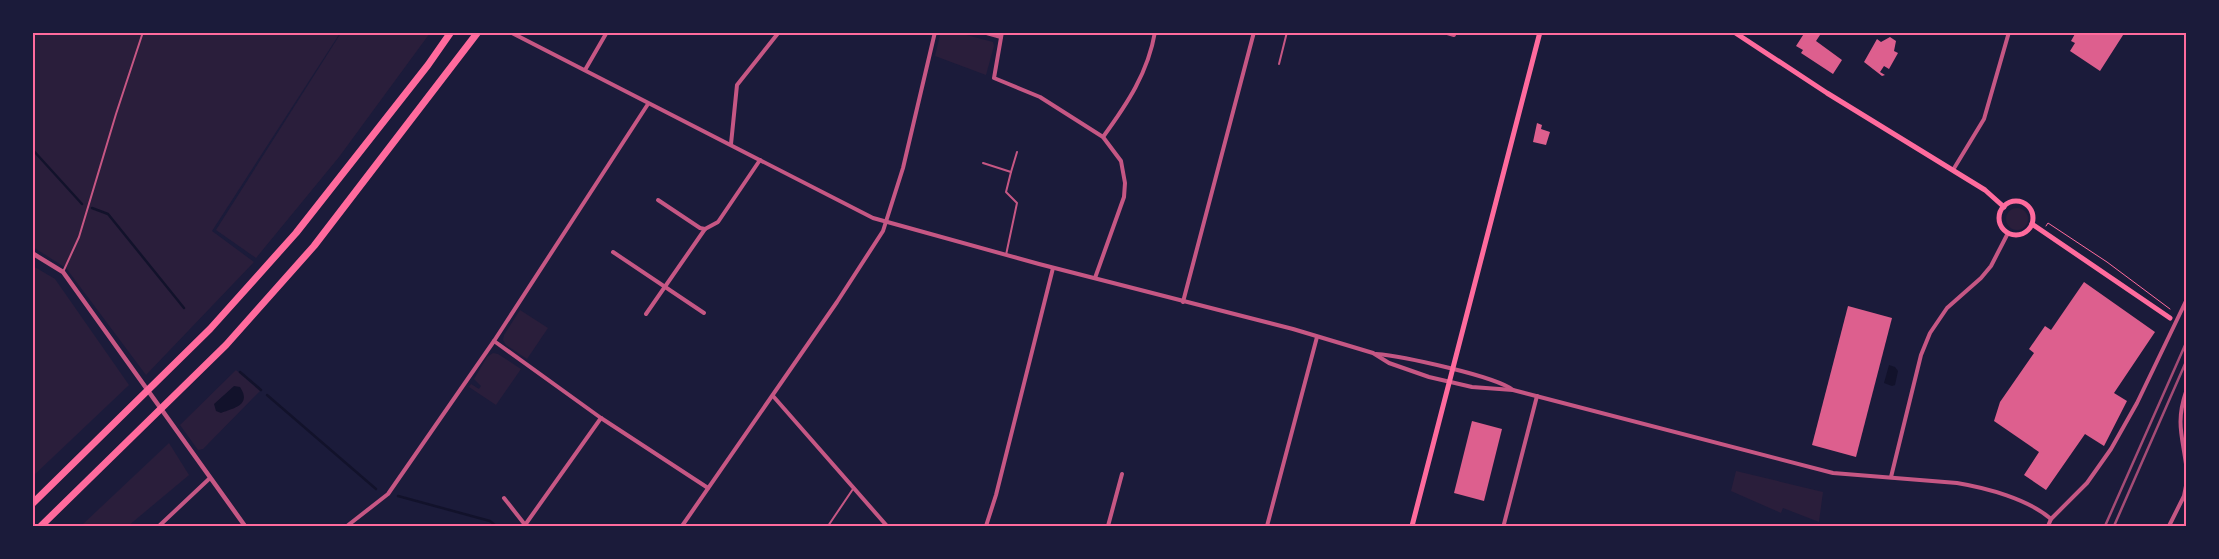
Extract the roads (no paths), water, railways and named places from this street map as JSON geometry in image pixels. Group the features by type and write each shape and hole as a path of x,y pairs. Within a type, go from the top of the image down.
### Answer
{"highway":[{"path":"32,504 210,329 296,233 428,65 451,32"},
{"path":"41,526 226,345 314,246 478,32"}],"main road":[{"path":"1412,526 1540,32"},
{"path":"1734,32 1827,93 1985,190 2004,207"},
{"path":"2016,202 2025,204 2032,213 2032,224 2022,234 2008,233 2000,221 2000,216 2004,207 2016,202"},
{"path":"2032,224 2170,318"}],"street":[{"path":"510,32 831,197 885,222 1053,268 1292,329 1373,353 1391,355 1452,370 1506,385 1513,390"},
{"path":"585,70 607,32"},
{"path":"731,144 737,85 779,32"},
{"path":"682,526 773,396 883,231 903,168 934,32"},
{"path":"983,32 1001,35 994,78 1040,97 1103,137 1121,161 1125,183 1122,203 1095,278"},
{"path":"1103,137 1130,98 1146,68 1152,54 1156,32"},
{"path":"1183,302 1254,32"},
{"path":"1444,32 1454,35"},
{"path":"1953,170 1984,119 2009,32"},
{"path":"347,526 388,494 494,341 648,104"},
{"path":"646,314 705,229 718,222 760,160"},
{"path":"658,200 700,228 705,229"},
{"path":"1892,477 1922,355 1930,333 1947,308 1982,278 1991,266 2008,233"},
{"path":"613,252 704,314"},
{"path":"32,253 63,272 245,526"},
{"path":"986,526 996,495 1053,268"},
{"path":"2048,526 2051,519 2083,488 2111,449 2141,394 2186,301"},
{"path":"1267,526 1317,337"},
{"path":"494,341 601,418 708,488"},
{"path":"1373,353 1389,362 1449,382 1472,387 1513,390 1833,473 1974,486 2033,506 2051,519"},
{"path":"2186,392 2180,419 2181,438 2186,456 2186,464"},
{"path":"773,396 888,526"},
{"path":"1504,524 1537,396"},
{"path":"504,498 526,526 601,418"},
{"path":"1108,526 1122,474"},
{"path":"159,526 210,478"},
{"path":"2169,526 2184,496 2186,486"}],"lane":[{"path":"63,272 79,237 143,32"},
{"path":"1278,64 1287,32"},
{"path":"1006,255 1018,203 1006,192 1017,152"},
{"path":"983,163 1011,172"},
{"path":"828,526 854,488"}],"waterway":[{"path":"32,149 82,204"},
{"path":"92,208 108,214 184,308"},
{"path":"240,372 261,390"},
{"path":"267,395 376,489"},
{"path":"398,496 490,521 496,526"}],"railway":[{"path":"2105,526 2186,343"},
{"path":"2114,526 2185,364"}]}
